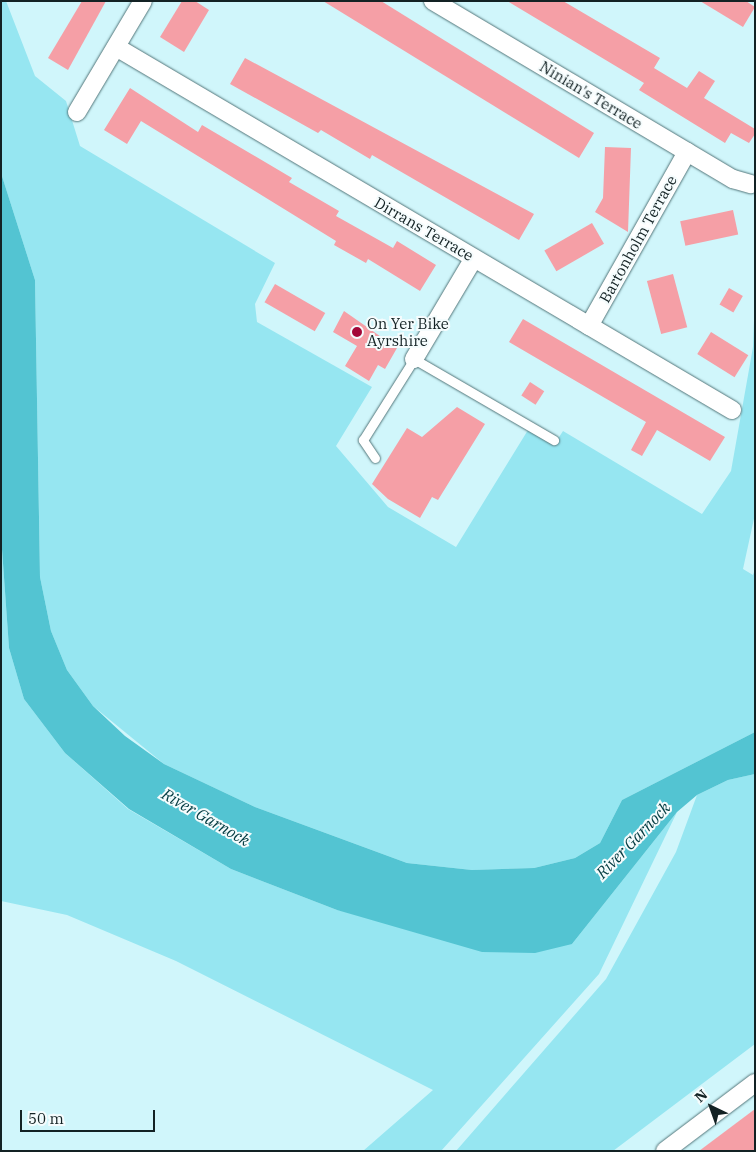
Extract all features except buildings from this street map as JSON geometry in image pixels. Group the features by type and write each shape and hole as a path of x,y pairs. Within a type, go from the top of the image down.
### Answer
{"street":[{"path":"77,112 143,1"},
{"name":"Ninian's Terrace","path":"433,1 733,179 751,184"},
{"name":"Dirrans Terrace","path":"116,47 732,410"},
{"name":"Bartonholm Terrace","path":"589,326 687,152"},
{"path":"414,359 474,258"},
{"path":"665,1151 755,1083"}],"lane":[{"path":"375,458 363,440 414,359 554,440"}],"shaded area":[{"path":"1,1 6,1 35,76 66,101 80,146 275,263 255,304 257,322 372,387 336,446 388,507 456,547 528,430 554,445 563,431 702,514 731,471 753,347 755,293 755,514 743,569 753,575 755,569 755,732 622,800 600,843 575,858 534,868 472,870 407,863 255,807 164,764 93,706 67,670 51,631 40,577 35,280 1,173"},
{"path":"1,535 9,648 24,699 65,753 128,809 231,869 337,910 572,944 677,812 599,974 441,1151 363,1151 433,1090 176,961 67,915 1,901"},
{"path":"755,774 755,1044 613,1151 456,1151 606,979 676,852 697,795 728,780"}],"water":[{"name":"River Garnock","path":"1,173 35,280 40,577 51,631 67,670 93,706 125,736 164,764 255,807 407,863 472,870 534,868 575,858 600,843 622,800 755,732 755,774 728,780 697,795 677,812 572,944 535,953 482,952 337,910 231,869 129,809 65,753 24,699 9,648 1,535"}],"place":[{"name":"On Yer Bike Ayrshire","path":"357,332"}]}
